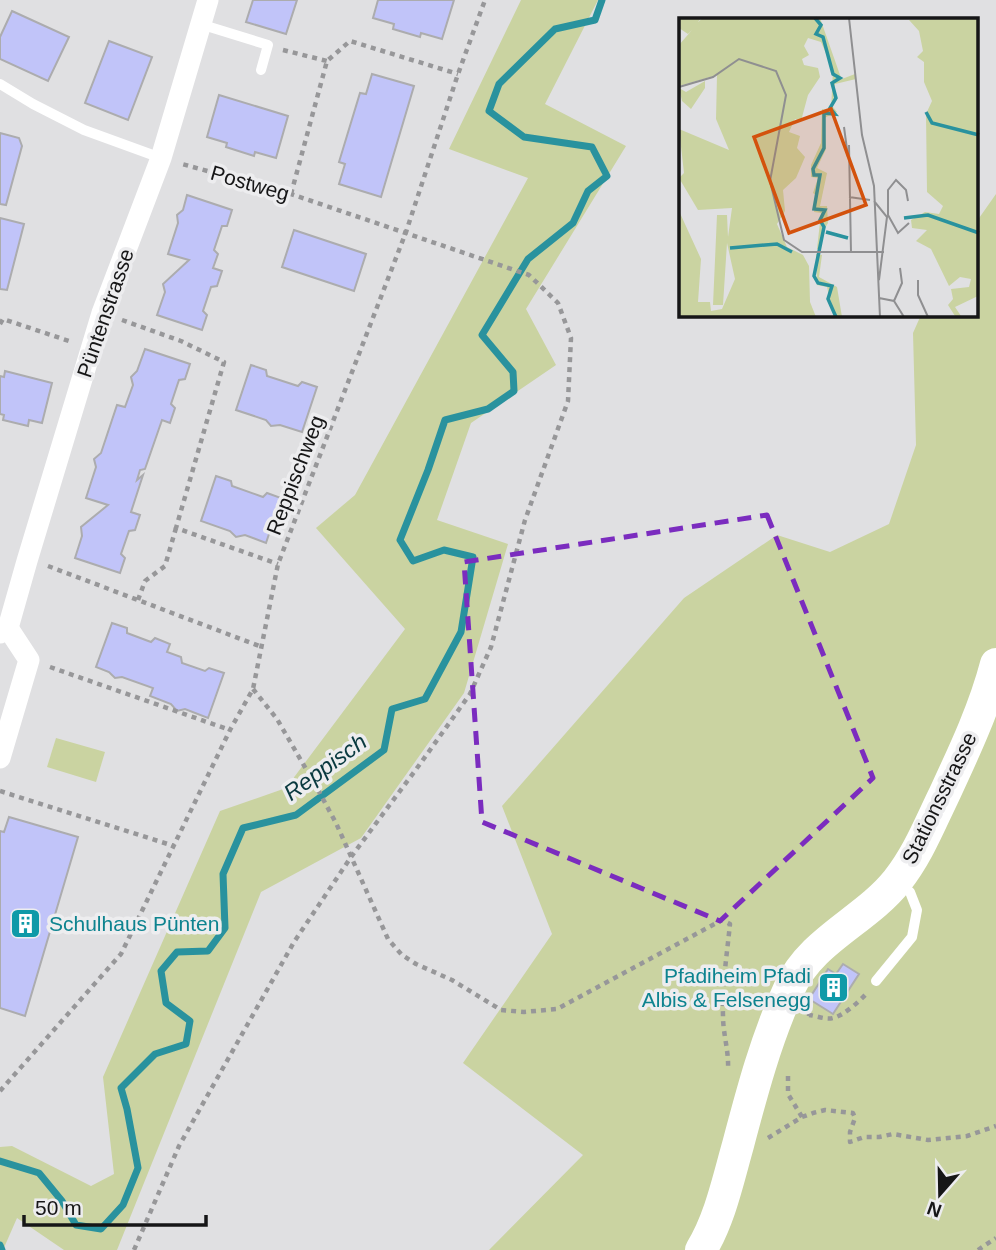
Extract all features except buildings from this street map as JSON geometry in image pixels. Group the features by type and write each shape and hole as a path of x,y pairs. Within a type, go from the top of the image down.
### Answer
{"street":[{"name":"Püntenstrasse","path":"29,660 4,631 102,313 161,158 208,0"},
{"path":"0,758 29,660"},
{"name":"Stationsstrasse","path":"701,1250 727,1186 752,1091 789,989 800,968 817,950 872,908 897,881 919,847 975,725 996,664"}],"lane":[{"path":"200,24 268,45 261,70"},
{"path":"0,84 84,130 161,158"},
{"path":"876,981 912,937 917,910 910,892 897,881"}],"path":[{"name":"Reppischweg","path":"0,1091 121,954 230,730 253,690 278,564 406,232 485,0"},
{"path":"291,194 327,61 350,41 458,74"},
{"path":"279,49 327,61"},
{"name":"Postweg","path":"161,158 291,194 529,275 558,303 571,338 568,401 525,520 491,646 470,694 351,857"},
{"path":"102,313 181,341 224,362 165,566 145,581 138,600"},
{"path":"0,324 3,319 91,349"},
{"path":"176,528 278,564"},
{"path":"27,561 46,565 262,647"},
{"path":"29,660 230,730"},
{"path":"253,690 277,719 336,823 388,939 401,955 452,980 500,1010 524,1012 556,1009 722,920 730,923 723,1018 729,1056 727,1080"},
{"path":"0,791 174,846"},
{"path":"134,1250 179,1146 294,942 351,857"},
{"path":"809,1015 837,1018 858,1002 876,981"},
{"path":"789,1067 788,1094 802,1117"},
{"path":"761,1143 802,1117 825,1110 853,1113 855,1118 850,1142 894,1134 929,1140 941,1139 967,1136 996,1126"},
{"path":"978,1250 996,1238"}],"highlighted area":[{"path":"767,515 873,778 720,921 482,822 464,562"}],"green space":[{"path":"521,0 598,0 545,104 626,146 526,309 556,365 471,423 437,520 508,544 464,693 361,838 261,892 117,1250 64,1250 17,1218 3,1250 0,1250 0,1147 12,1146 91,1186 114,1174 103,1077 220,811 286,788 405,629 316,528 355,495 528,178 449,149"},
{"path":"996,194 996,1250 489,1250 583,1155 463,1063 552,934 502,806 684,598 777,535 830,552 889,524 916,445 913,333 920,317 978,317 978,220"},
{"path":"56,738 105,752 96,782 47,767"}],"waterway":[{"name":"Reppisch","path":"0,1161 39,1173 62,1201 76,1225 101,1229 123,1205 138,1168 121,1088 155,1054 186,1044 190,1021 166,1003 161,971 177,952 208,951 225,928 223,874 243,828 296,815 384,750 392,709 425,699 461,632 473,557 444,550 413,561 400,540 445,420 488,409 514,391 513,372 482,335 528,259 573,223 588,191 607,176 592,147 524,137 489,111 499,84 555,29 595,20 602,0"},
{"name":"Reppisch","path":"0,1245 2,1250"}],"place":[{"name":"Schulhaus Pünten","path":"26,923"},
{"name":"Pfadiheim Pfadi Albis & Felsenegg","path":"834,987"}]}
